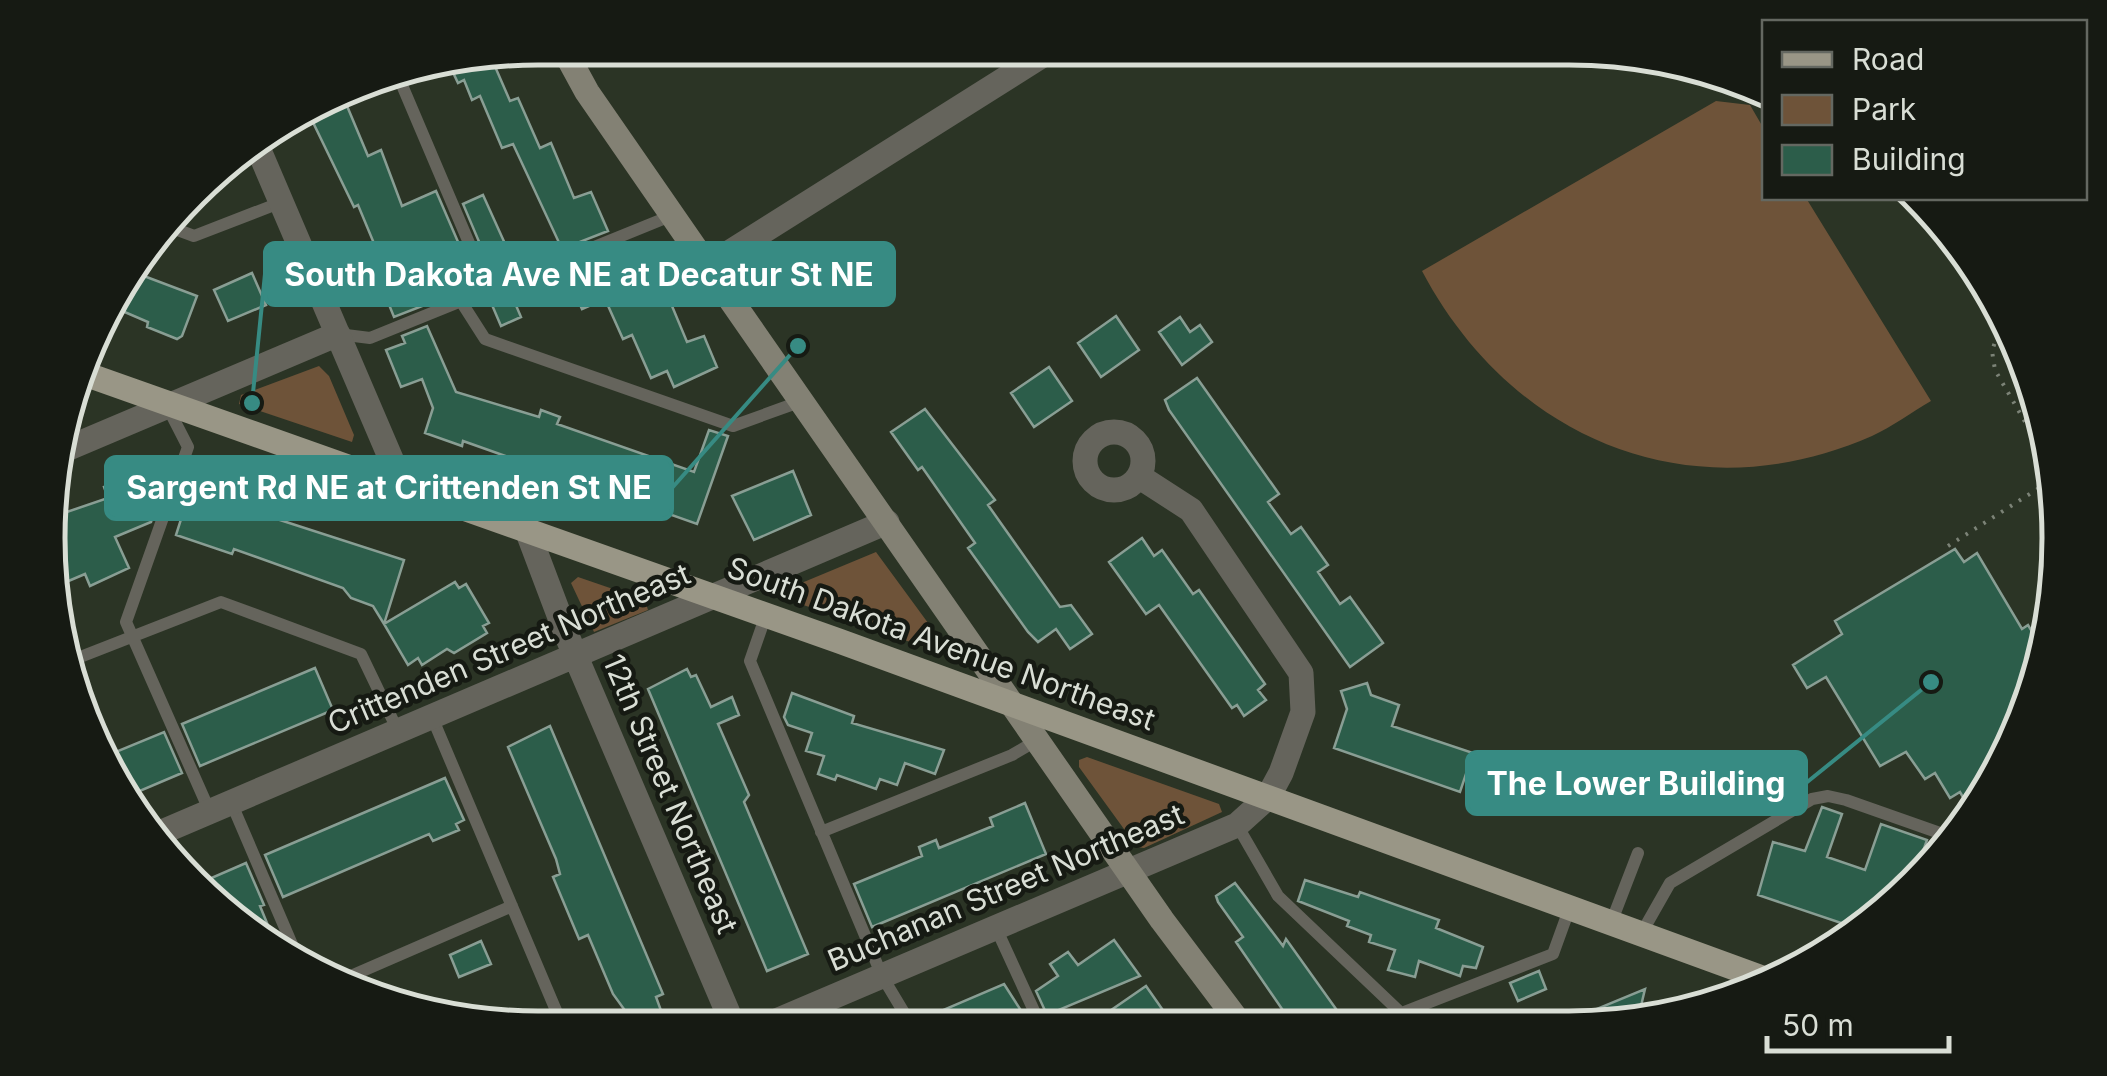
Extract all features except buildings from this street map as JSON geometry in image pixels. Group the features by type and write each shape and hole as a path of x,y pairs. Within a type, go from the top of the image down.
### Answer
{"main road":[{"path":"572,65 1129,871 1232,1011"},
{"name":"South Dakota Avenue Northeast","path":"93,377 766,615 1752,974"}],"street":[{"path":"708,266 1027,65"},
{"path":"261,155 403,488"},
{"path":"74,446 338,334"},
{"path":"1140,477 1191,510 1302,673 1303,712 1268,797"},
{"name":"Crittenden Street Northeast","path":"166,830 887,522"},
{"name":"12th Street Northeast","path":"527,530 575,655 727,1011"},
{"name":"Buchanan Street Northeast","path":"800,1011 1237,825 1268,797"}],"lane":[{"path":"402,85 490,290"},
{"path":"179,230 194,236 282,202"},
{"path":"338,334 370,338 673,216"},
{"path":"462,303 485,339 733,426 802,401"},
{"path":"167,406 188,447 126,622 288,939"},
{"path":"80,657 221,602 361,654 398,732"},
{"path":"766,615 750,661 882,976 903,1011"},
{"path":"432,716 556,1011"},
{"path":"822,832 1012,755 1039,739"},
{"path":"1642,934 1670,883 1812,799 1828,796 1846,800 1939,833"},
{"path":"1237,825 1278,896 1400,1011"},
{"path":"1611,923 1638,853"},
{"path":"355,974 512,906"},
{"path":"1404,1011 1553,954 1570,907"},
{"path":"996,928 1033,1011"}],"path":[{"path":"1997,337 1992,352 1996,370 2028,427"},
{"path":"1948,546 2039,489"}],"green space":[{"path":"1716,101 1750,105 1762,126 1762,200 1807,200 1931,401 1872,436 1805,459 1738,467 1674,463 1613,447 1556,419 1505,380 1460,330 1422,271"},
{"path":"319,366 329,376 354,435 352,442 239,404 241,395"},
{"path":"876,552 942,642 939,652 786,599 787,589"},
{"path":"578,577 645,600 648,610 594,632 571,583"},
{"path":"1087,757 1219,804 1222,812 1144,848 1137,847 1079,767 1079,760"}],"place":[{"name":"Sargent Rd NE at Crittenden St NE","path":"798,346"},
{"name":"South Dakota Ave NE at Decatur St NE","path":"252,403"},
{"name":"The Lower Building","path":"1931,682"}]}
